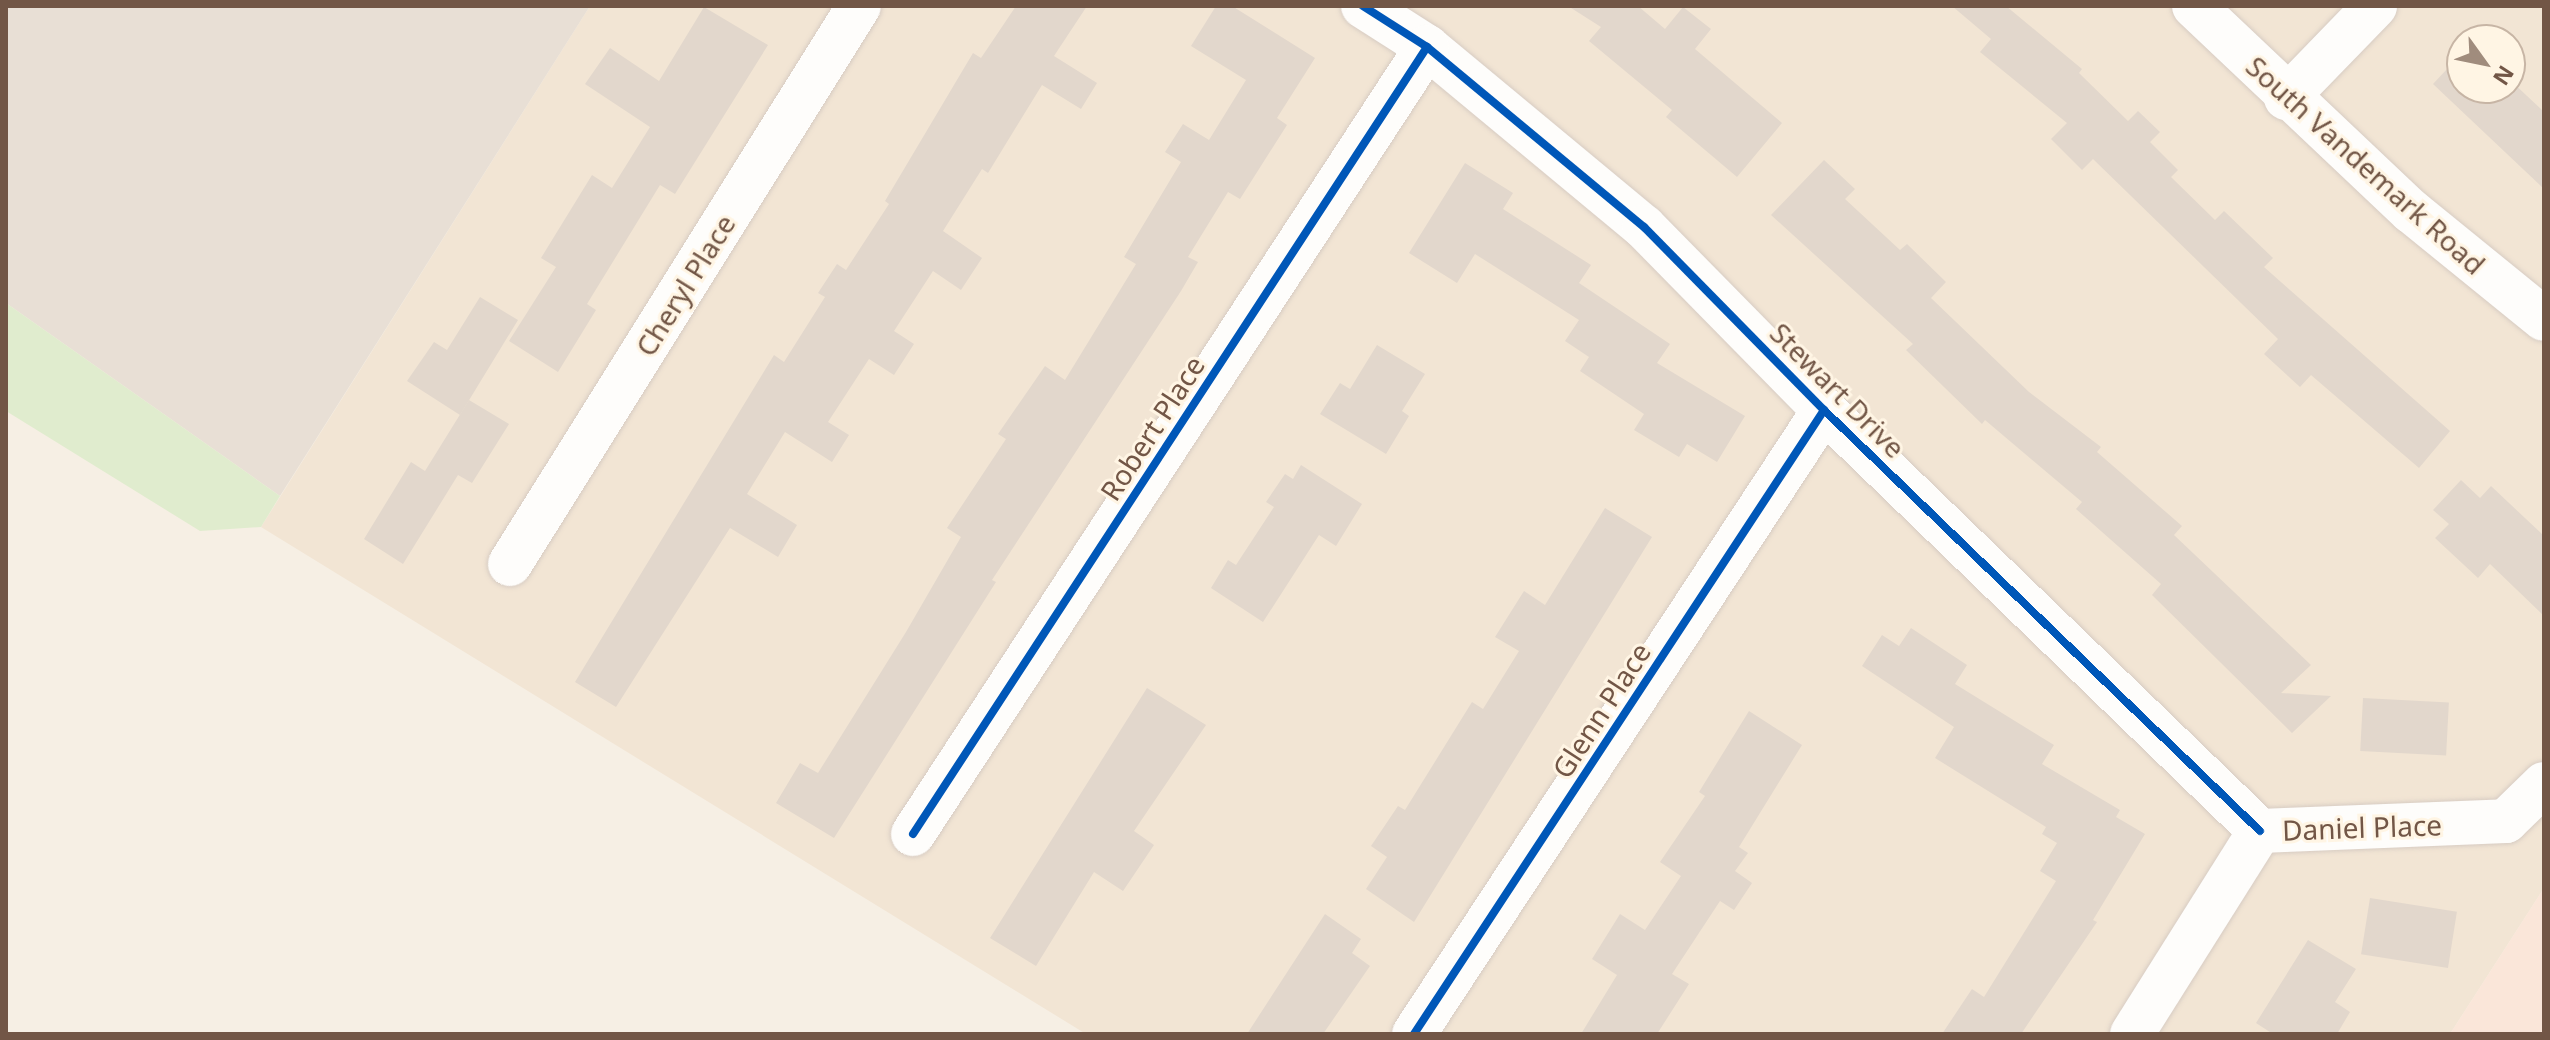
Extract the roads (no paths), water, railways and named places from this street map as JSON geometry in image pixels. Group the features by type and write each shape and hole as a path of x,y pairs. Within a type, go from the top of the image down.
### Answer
{"street":[{"name":"Cheryl Place","path":"510,564 859,6"},
{"name":"Stewart Drive","path":"1363,6 1427,47 1644,227 1824,410 2260,831"},
{"name":"South Vandemark Road","path":"2194,6 2286,98 2411,211 2544,319"},
{"path":"2286,98 2375,6"},
{"name":"Robert Place","path":"913,834 1427,47"},
{"name":"Glenn Place","path":"1414,1034 1824,410"},
{"name":"Daniel Place","path":"2132,1034 2260,831 2506,821 2544,784"}]}
